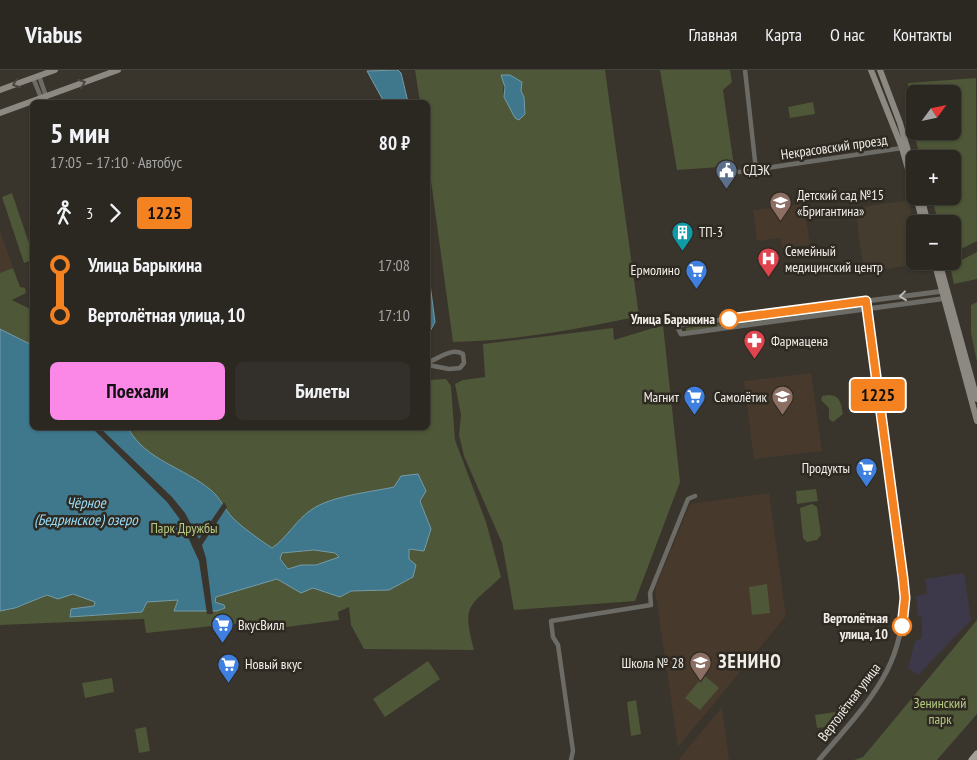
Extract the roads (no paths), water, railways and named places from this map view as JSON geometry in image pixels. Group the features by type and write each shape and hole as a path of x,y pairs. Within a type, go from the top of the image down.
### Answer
{"main road":[{"path":"0,90 55,70"},
{"path":"44,100 118,70"},
{"path":"871,70 906,162"},
{"path":"880,70 900,122 908,150"},
{"path":"0,113 30,104"},
{"path":"937,270 977,399"},
{"path":"940,270 944,291"},
{"path":"946,298 977,421"},
{"path":"972,760 977,754"}],"street":[{"path":"745,70 756,170"},
{"path":"36,77 44,100"},
{"name":"Некрасовский проезд","path":"739,172 902,148"},
{"path":"944,291 680,325 678,328 681,334 946,298"},
{"name":"Вертолётная улица","path":"819,760 882,680 893,660 902,627 905,598 866,301"},
{"path":"430,362 444,354 458,352 463,354 464,363 460,368 451,369 430,364"},
{"path":"571,760 573,751 558,645 552,637 551,621 651,605 650,593 672,534 688,499 695,496"}],"water":[{"path":"398,70 401,73 408,100 383,100 367,71"},
{"path":"501,75 510,75 522,82 521,91 524,97 525,114 519,120 515,118 504,97 505,87"},
{"path":"430,284 435,322 430,331"},
{"name":"Чёрное (Бедринское) озеро","path":"0,329 30,344 30,430 129,430 136,439 155,456 212,491 233,518 272,548 306,514 329,501 394,487 401,476 418,474 426,491 420,501 431,529 424,551 409,549 409,559 416,565 413,577 389,590 351,591 340,597 313,588 301,593 277,579 216,597 215,602 224,605 225,608 217,611 174,611 178,600 147,602 142,612 70,617 71,609 94,606 95,602 73,594 58,599 47,595 15,608 0,611","holes":["314,550 335,553 339,557 316,565 301,565 288,569 280,559 282,553"]}],"place":[{"name":"СДЭК","path":"727,189"},
{"name":"Детский сад №15 «Бригантина»","path":"781,222"},
{"name":"ТП-3","path":"683,251"},
{"name":"Семейный медицинский центр","path":"769,278"},
{"name":"Ермолино","path":"696,289"},
{"name":"Улица Барыкина","path":"729,319"},
{"name":"Фармацена","path":"755,360"},
{"name":"Магнит","path":"695,416"},
{"name":"Самолётик","path":"783,416"},
{"name":"Продукты","path":"866,487"},
{"name":"Вертолётная улица, 10","path":"902,626"},
{"name":"ВкусВилл","path":"222,644"},
{"name":"Школа № 28","path":"700,682"},
{"name":"Новый вкус","path":"229,683"}],"district":[{"name":"ЗЕНИНО","path":"750,661"}],"park label":[{"name":"Парк Дружбы","path":"184,528"},
{"name":"Зенинский парк","path":"940,712"}]}
